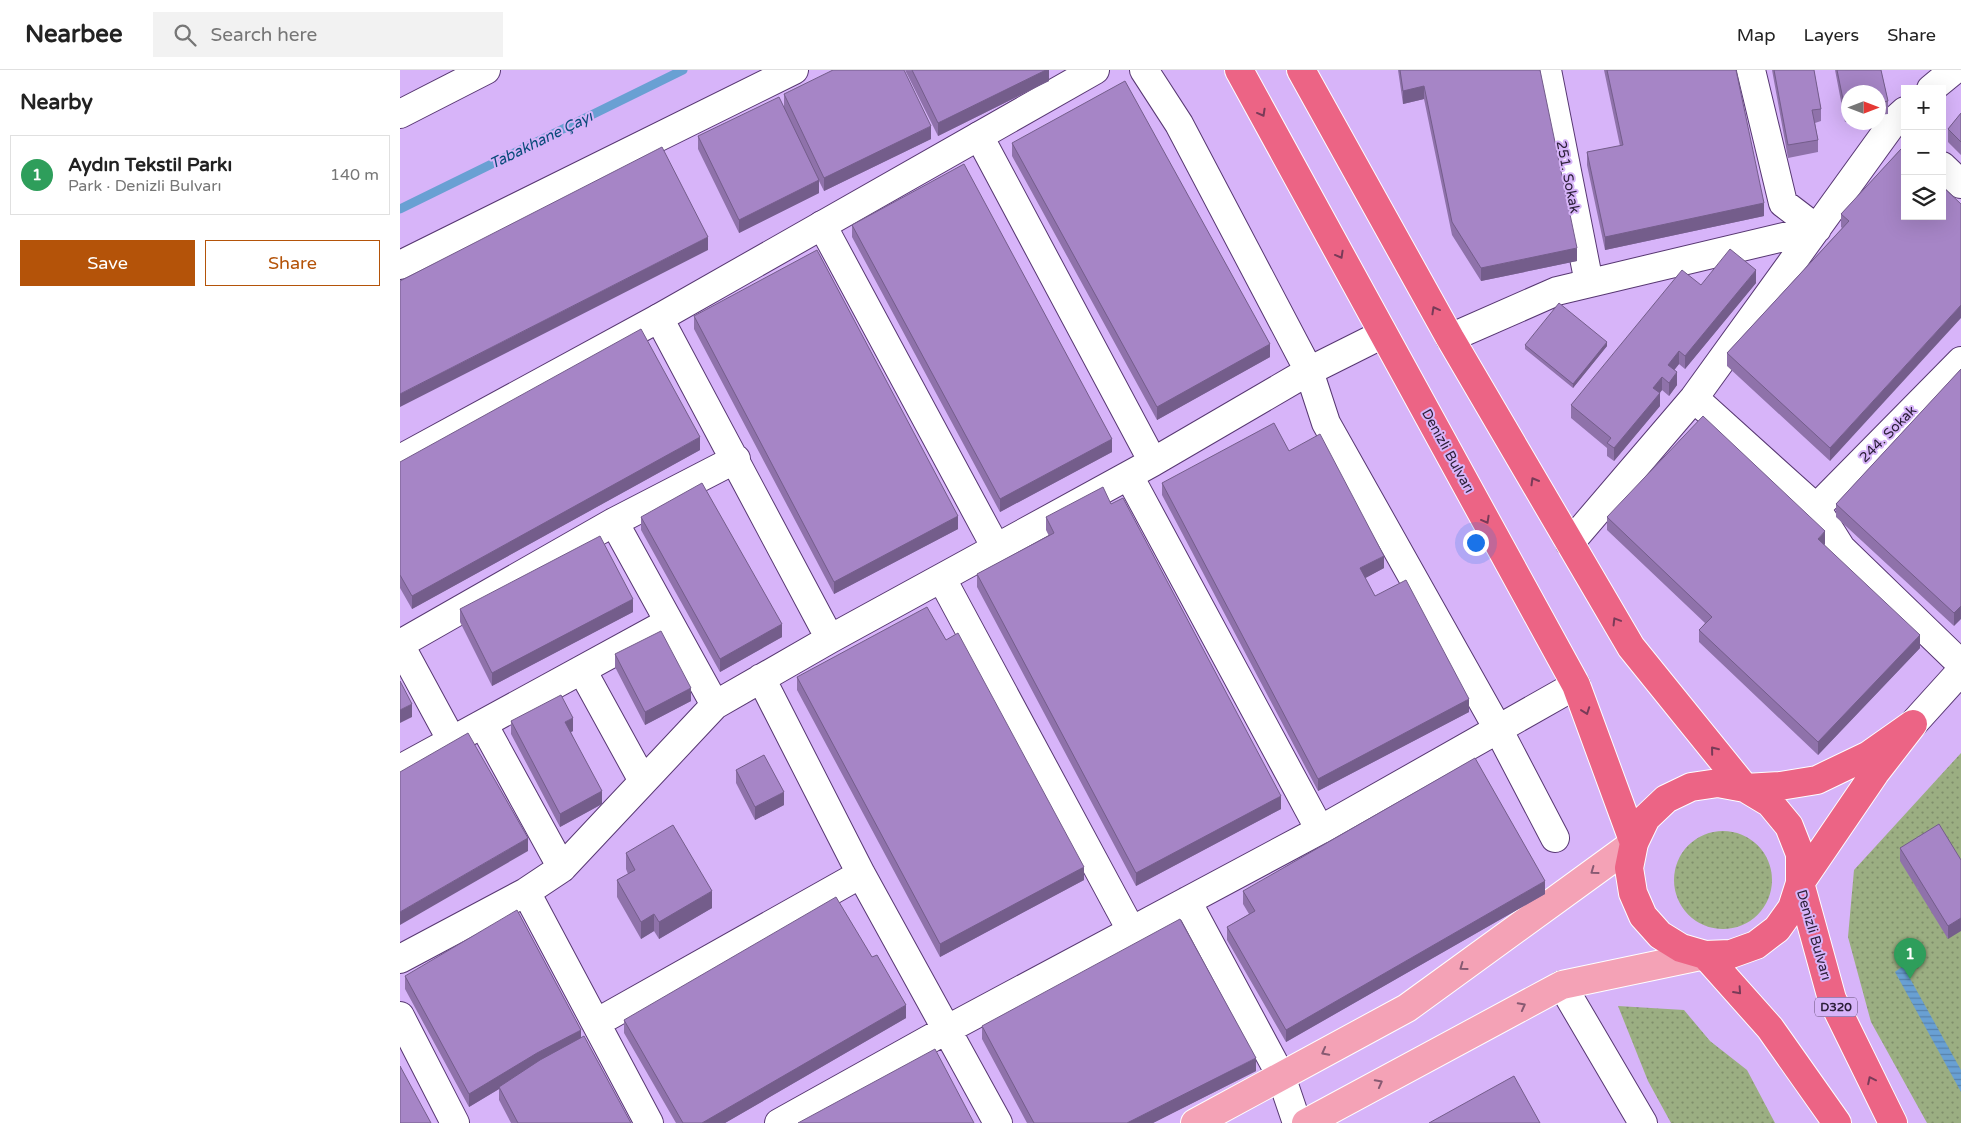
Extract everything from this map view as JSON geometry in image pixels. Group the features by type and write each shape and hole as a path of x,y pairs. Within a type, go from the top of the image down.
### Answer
{"highway":[{"name":"Denizli Bulvarı","path":"1239,70 1576,685 1634,843"},
{"path":"1301,70 1450,338 1631,647 1745,788 1770,803 1789,826 1800,854 1800,883"},
{"path":"1913,724 1875,773 1800,883 1792,908 1777,929 1756,945 1731,954 1705,955 1681,948 1660,935 1643,916 1633,893 1629,868 1634,843 1646,818 1666,799 1691,787 1718,783 1745,788 1780,786 1817,780 1869,755 1913,724"},
{"name":"Denizli Bulvarı","path":"1800,883 1832,999 1893,1123"},
{"path":"1705,955 1770,1028 1837,1123"}],"main road":[{"path":"1195,1123 1407,1008 1634,843"},
{"path":"1306,1123 1562,985 1705,955"}],"street":[{"path":"400,114 486,70"},
{"path":"400,265 794,70"},
{"path":"400,459 659,318 1094,70"},
{"path":"1144,70 1179,124 1309,371 1326,422 1498,729 1555,838"},
{"name":"251. Sokak","path":"1547,70 1589,283"},
{"path":"1751,70 1782,203 1817,229"},
{"path":"1936,85 1954,70"},
{"path":"1570,543 1694,398 1817,229 1901,120"},
{"path":"979,136 1153,462"},
{"path":"1946,170 1961,184"},
{"path":"822,225 996,548"},
{"path":"1450,338 1557,291 1817,229"},
{"path":"659,318 736,459 830,639"},
{"path":"400,959 526,892 562,868 715,705 830,639 1129,476 1309,371 1383,334"},
{"name":"244. Sokak","path":"1816,508 1961,361"},
{"path":"1694,398 1816,508 1841,548 1961,664"},
{"path":"452,741 400,644 614,522 736,459"},
{"path":"1129,476 1320,830"},
{"path":"614,522 715,705"},
{"path":"942,579 1131,930"},
{"path":"400,769 669,622"},
{"path":"582,670 643,781"},
{"path":"1913,724 1961,671"},
{"path":"761,678 861,874 998,1123"},
{"path":"779,1123 946,1030 1320,830 1576,685"},
{"path":"483,724 562,868"},
{"path":"596,1024 861,874"},
{"path":"526,892 649,1123"},
{"path":"1187,900 1281,1076 1297,1123"},
{"path":"1562,985 1644,1123"},
{"path":"400,1016 455,1123"}],"green space":[{"path":"1961,753 1961,1123 1927,1123 1871,1022 1848,937 1854,870"},
{"path":"1723,831 1742,835 1758,845 1768,861 1772,880 1768,899 1758,915 1742,925 1723,929 1704,925 1688,915 1678,899 1674,880 1678,861 1688,845 1704,835"},
{"path":"1618,1006 1684,1010 1710,1041 1747,1070 1775,1123 1671,1123 1648,1081"}],"water":[{"path":"1903,966 1961,1070 1961,1092 1895,972"}],"building":[{"path":"833,70 904,70 931,126 824,178 784,94"},
{"path":"912,70 1046,70 938,123"},
{"path":"1400,70 1540,70 1577,248 1481,268 1452,222 1424,86 1403,91"},
{"path":"1607,70 1736,70 1764,203 1605,237 1587,152 1623,145"},
{"path":"1774,70 1814,70 1821,109 1812,110 1818,140 1788,145"},
{"path":"1837,70 1881,70 1884,85 1841,85 1841,90"},
{"path":"1125,81 1270,344 1157,407 1012,143"},
{"path":"779,97 819,180 739,220 698,136"},
{"path":"1961,113 1961,142 1948,129"},
{"path":"662,147 708,237 400,394 400,281"},
{"path":"1901,149 1901,220 1946,220 1946,190 1961,204 1961,305 1830,448 1727,353 1849,221 1841,214"},
{"path":"964,164 1112,439 1000,499 852,225"},
{"path":"1730,249 1756,270 1685,356 1679,351 1668,365 1677,372 1669,383 1662,377 1653,388 1660,393 1614,448 1607,443 1611,438 1571,405 1682,270 1701,285"},
{"path":"817,250 958,516 834,582 694,316"},
{"path":"1559,303 1607,342 1573,384 1525,345"},
{"path":"641,329 700,437 412,596 400,575 400,462"},
{"path":"1961,369 1961,606 1954,613 1836,504"},
{"path":"1703,416 1825,531 1818,539 1920,635 1818,742 1699,630 1712,617 1607,517"},
{"path":"1274,423 1289,451 1320,434 1384,556 1360,568 1375,596 1406,580 1469,699 1318,779 1162,483"},
{"path":"702,483 782,624 720,659 641,517"},
{"path":"1103,487 1111,504 1123,498 1281,796 1136,873 977,574 1054,533 1046,517"},
{"path":"600,536 633,599 492,673 460,609"},
{"path":"927,607 946,640 958,633 1084,867 940,944 797,677"},
{"path":"661,631 691,688 645,712 615,654"},
{"path":"400,681 412,704 400,710"},
{"path":"561,695 573,718 565,722 602,791 560,814 511,721"},
{"path":"468,733 528,838 400,912 400,772"},
{"path":"764,755 784,792 755,807 736,770"},
{"path":"1475,758 1545,881 1286,1030 1227,927 1255,911 1243,891"},
{"path":"1939,824 1961,860 1961,918 1948,926 1900,848"},
{"path":"673,825 712,891 659,922 654,914 641,922 617,880 635,870 626,853"},
{"path":"836,897 872,957 877,955 906,1005 702,1123 683,1123 624,1020"},
{"path":"517,910 581,1030 537,1053 469,1094 405,976"},
{"path":"1180,919 1256,1058 1127,1123 1034,1123 982,1026"},
{"path":"584,1036 631,1123 518,1123 499,1087 540,1060"},
{"path":"935,1049 974,1123 798,1123"},
{"path":"400,1066 431,1123 400,1123"},
{"path":"1514,1076 1540,1123 1429,1123"}],"waterway":[{"name":"Tabakhane Çayı","path":"400,209 683,70"}],"place":[{"name":"Aydın Tekstil Parkı","path":"1910,979"}]}
